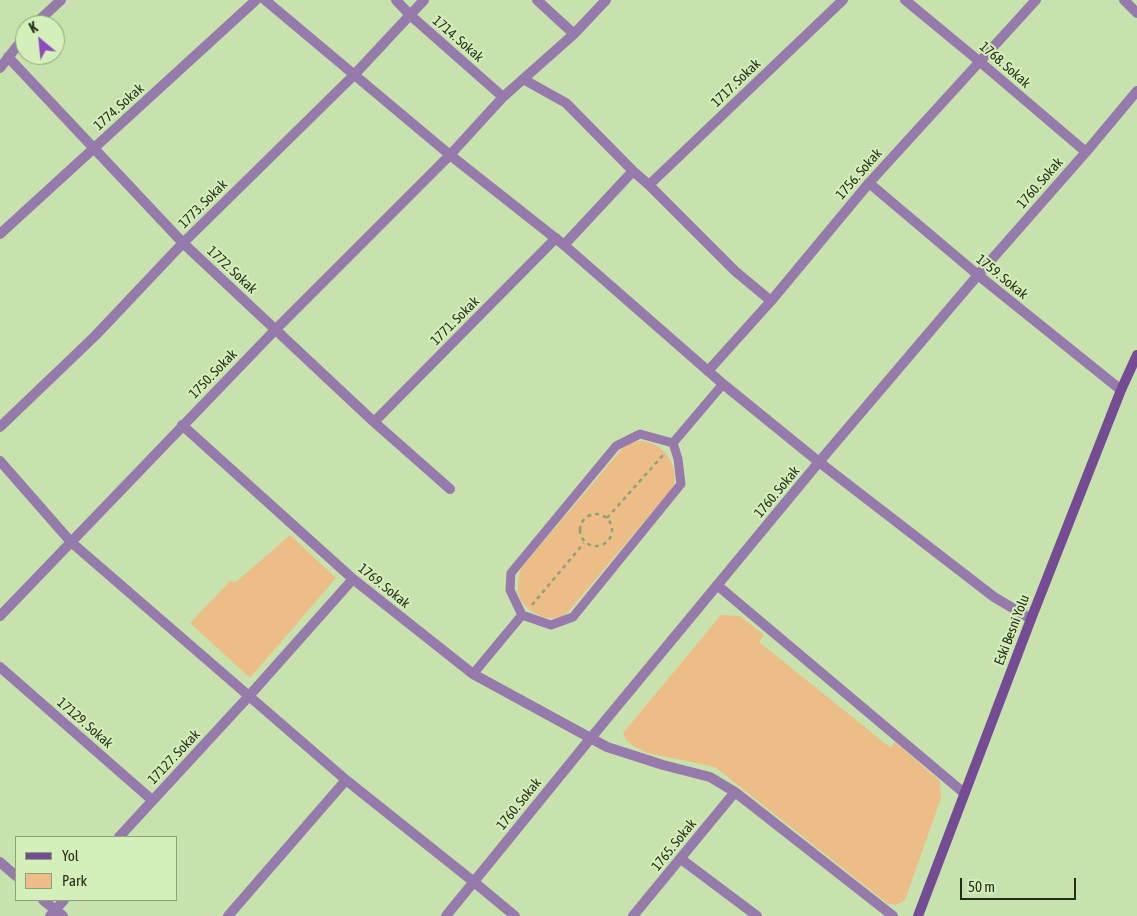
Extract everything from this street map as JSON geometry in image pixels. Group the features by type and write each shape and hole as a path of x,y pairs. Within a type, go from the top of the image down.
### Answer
{"main road":[{"name":"Eski Besni Yolu","path":"918,916 1031,619 1121,390 1137,355"}],"street":[{"path":"45,15 61,0"},
{"name":"1774. Sokak","path":"0,234 256,0"},
{"path":"265,0 450,155 560,241 723,384 819,462 994,597 1031,619"},
{"name":"1714. Sokak","path":"396,0 410,15 503,98"},
{"name":"1773. Sokak","path":"0,427 95,336 183,243 354,75 424,0"},
{"path":"537,0 574,34"},
{"name":"1750. Sokak","path":"0,616 182,425 450,155 503,98 574,34 606,0"},
{"name":"1717. Sokak","path":"649,185 843,0"},
{"name":"1768. Sokak","path":"905,0 1086,152"},
{"name":"1756. Sokak","path":"708,371 770,301 869,183 1036,0"},
{"path":"1124,0 1137,13"},
{"path":"0,68 15,49"},
{"name":"1772. Sokak","path":"8,58 183,243 374,422 450,489"},
{"path":"524,79 566,103 632,171 649,185 735,271 770,301"},
{"name":"1760. Sokak","path":"446,916 819,462 1137,91"},
{"name":"1771. Sokak","path":"374,422 632,171"},
{"name":"1759. Sokak","path":"869,183 978,275 1121,390"},
{"name":"1769. Sokak","path":"182,425 353,579 472,674 607,747 663,765 710,777 735,792 893,916"},
{"path":"0,461 71,542 346,780 515,916"},
{"name":"17127. Sokak","path":"121,836 353,579"},
{"path":"717,585 964,793"},
{"name":"17129. Sokak","path":"0,667 152,800"},
{"path":"228,916 346,780"},
{"name":"1765. Sokak","path":"633,916 735,792"},
{"path":"681,859 757,916"},
{"path":"0,862 15,875"},
{"path":"44,901 56,914 63,901"}],"lane":[{"path":"673,443 723,384"},
{"path":"640,434 673,443 678,459 681,484 573,617 551,625 522,615 510,590 510,574 616,446 640,434"},
{"path":"472,674 522,615"}],"path":[{"path":"607,518 673,443"},
{"path":"597,514 607,518 612,527 608,542 598,547 584,542 579,530 583,520 587,516 597,514"},
{"path":"522,615 536,602 584,542"}],"green space":[{"path":"638,441 654,445 667,454 674,469 674,486 569,611 561,617 550,618 539,615 529,609 524,605 518,592 521,568 622,449 630,443"},
{"path":"290,535 336,578 250,678 190,623 230,581 236,582"},
{"path":"721,615 740,616 764,635 759,642 891,748 895,742 940,781 941,798 905,900 896,905 888,904 715,767 647,753 626,740 623,733"}]}
